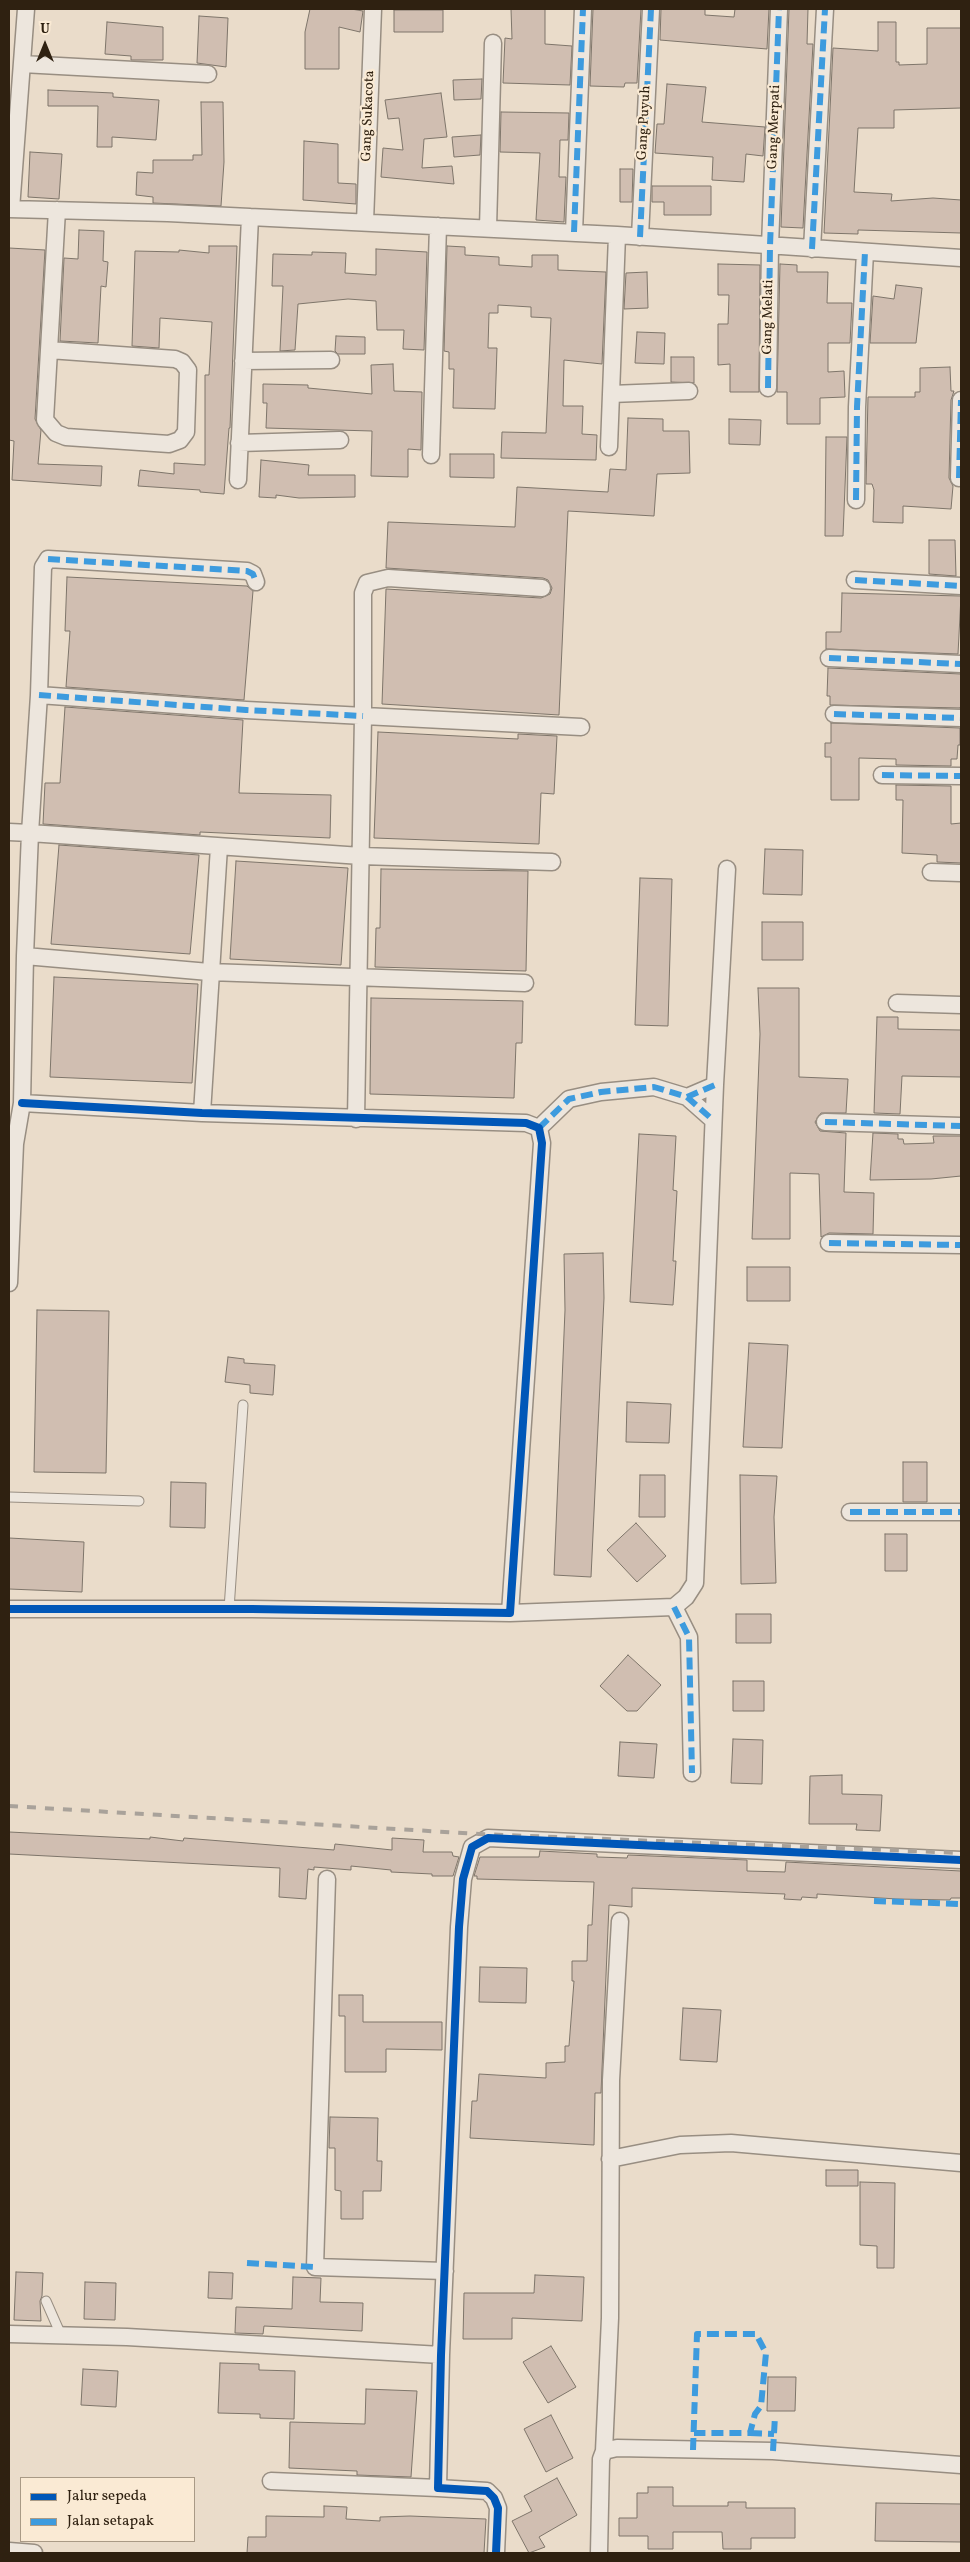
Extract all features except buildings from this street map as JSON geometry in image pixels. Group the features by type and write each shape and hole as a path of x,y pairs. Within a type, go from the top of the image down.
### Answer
{"street":[{"path":"26,9 10,209 250,217 574,232 961,258"},
{"name":"Gang Sukacota","path":"365,222 373,9"},
{"path":"574,232 584,9"},
{"name":"Gang Puyuh","path":"640,236 651,9"},
{"name":"Gang Merpati","path":"770,246 779,9"},
{"path":"812,249 825,9"},
{"path":"488,228 493,43"},
{"path":"22,64 208,74"},
{"path":"49,350 175,359 182,362 188,370 186,432 180,440 169,444 66,437 56,433 45,420 56,210"},
{"path":"238,480 250,217"},
{"path":"431,455 438,226"},
{"path":"609,447 617,235"},
{"name":"Gang Melati","path":"768,388 770,246"},
{"path":"856,500 856,407 865,252"},
{"path":"243,361 331,360"},
{"path":"611,394 689,391"},
{"path":"959,478 961,400"},
{"path":"239,443 340,440"},
{"path":"9,1282 15,1144 22,1103 24,956 30,833 40,695 44,567 48,559 247,571 253,574 256,582"},
{"path":"356,1119 363,716 363,593 367,583 388,578 542,588"},
{"path":"855,580 961,586"},
{"path":"830,658 961,664"},
{"path":"40,695 246,710 581,727"},
{"path":"834,714 961,718"},
{"path":"882,775 961,776"},
{"path":"9,832 361,856 552,862"},
{"path":"202,1113 209,972 219,847"},
{"path":"9,1609 229,1609 510,1614 674,1607 686,1597 695,1583 715,1085 728,869"},
{"path":"930,872 961,873"},
{"path":"24,956 209,972 525,983"},
{"path":"897,1003 961,1005"},
{"path":"687,1097 715,1085"},
{"path":"539,1128 569,1099 600,1092 654,1087 687,1097 714,1120"},
{"path":"22,1103 202,1113 526,1123 539,1128"},
{"path":"825,1122 961,1126"},
{"path":"510,1614 542,1143 539,1128"},
{"path":"829,1243 961,1245"},
{"path":"850,1512 961,1512"},
{"path":"674,1607 689,1637 692,1773"},
{"path":"438,2488 441,2355 459,1927 463,1879 472,1847 488,1838 498,1838 961,1860"},
{"path":"326,1879 315,2267 445,2271"},
{"path":"599,2553 600,2460 604,2452 610,2318 611,2080 620,1920"},
{"path":"610,2159 680,2145 731,2143 961,2163"},
{"path":"9,2334 61,2335 441,2355"},
{"path":"604,2452 617,2448 774,2451 961,2465"},
{"path":"271,2481 487,2491 494,2498 498,2508 496,2553"},
{"path":"9,2551 34,2553"}],"lane":[{"path":"229,1609 244,1405"},
{"path":"9,1497 139,1501"},
{"path":"46,2301 61,2335"}],"railway":[{"path":"9,1806 479,1834 961,1853"}],"marked path":[{"path":"574,232 583,9"},
{"path":"640,237 651,9"},
{"path":"768,388 770,246 779,9"},
{"path":"812,249 825,9"},
{"path":"856,500 857,407 865,252"},
{"path":"959,478 961,400"},
{"path":"48,559 247,571 253,574 256,582"},
{"path":"855,580 961,586"},
{"path":"829,658 961,664"},
{"path":"39,695 246,710 363,716"},
{"path":"834,714 961,718"},
{"path":"882,775 961,776"},
{"path":"539,1128 569,1099 601,1092 654,1087 687,1097 715,1085"},
{"path":"687,1097 713,1120"},
{"path":"825,1122 961,1126"},
{"path":"829,1243 961,1245"},
{"path":"850,1512 961,1512"},
{"path":"674,1607 689,1637 692,1773"},
{"path":"874,1901 961,1904"},
{"path":"247,2263 315,2267"},
{"path":"693,2450 697,2334 756,2334 766,2353 761,2406 755,2414 750,2433 694,2433"},
{"path":"773,2451 775,2416"},
{"path":"750,2433 774,2434"}],"cycle path":[{"path":"9,1609 252,1609 510,1613 542,1143 539,1128 526,1123 202,1113 22,1103"},
{"path":"496,2553 498,2508 494,2498 487,2491 438,2488 441,2355 459,1927 463,1879 472,1847 488,1838 961,1860"}]}
